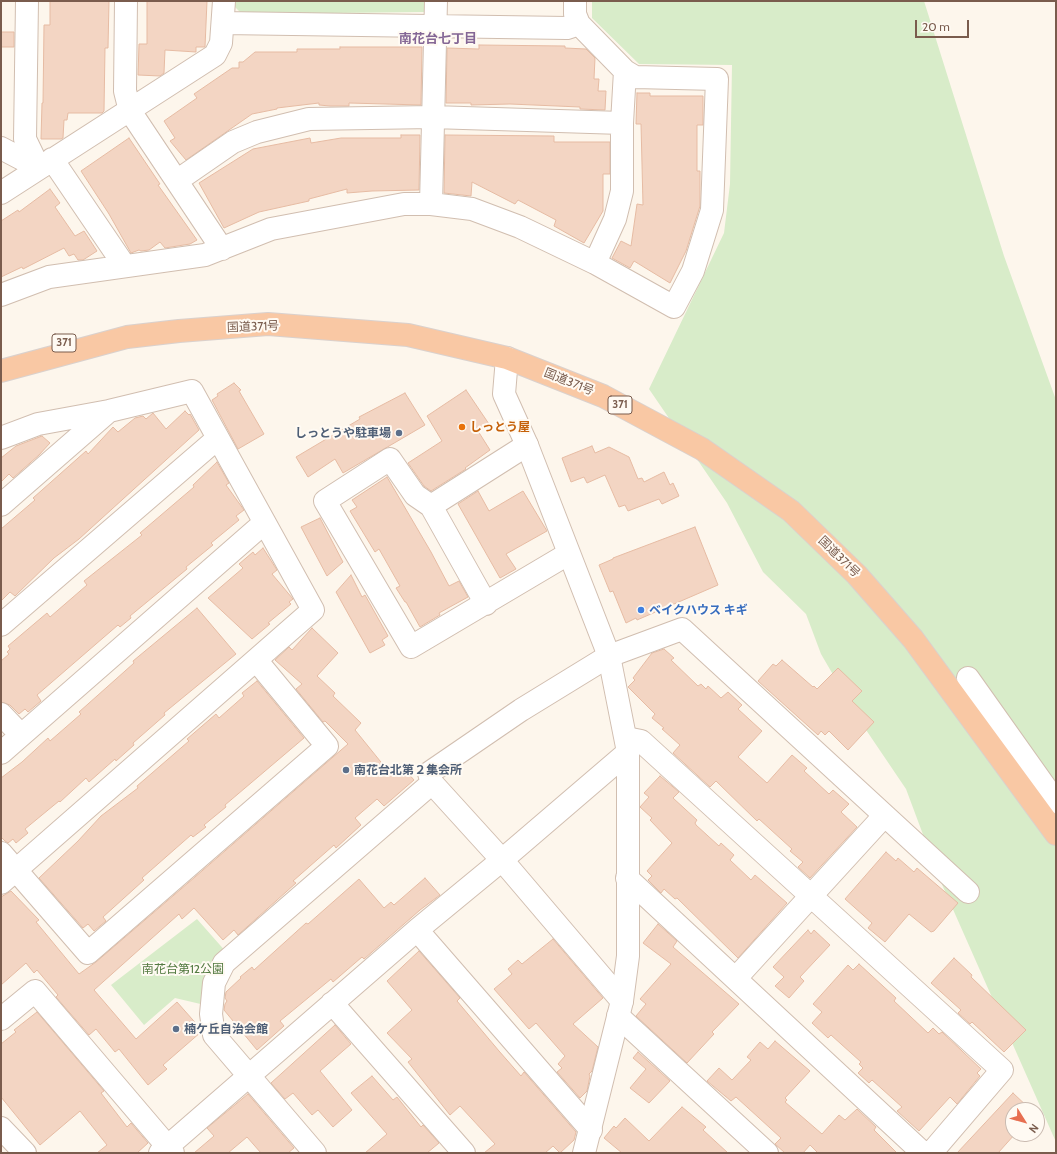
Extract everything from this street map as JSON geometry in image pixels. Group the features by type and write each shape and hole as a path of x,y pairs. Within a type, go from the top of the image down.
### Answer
{"highway":[{"name":"国道371号","path":"5,366 127,338 268,324 408,335 507,358 603,396 702,449 791,511 857,575 908,633 1056,834"}],"street":[{"path":"27,1 25,139 124,265"},
{"path":"126,1 125,91 130,111 178,180 222,249"},
{"path":"1,194 215,55 221,43 224,23 224,1"},
{"path":"431,204 436,1"},
{"path":"1,295 49,277 124,265 205,255 271,229 404,204 431,204 472,209 495,217 595,263 674,307 693,271 712,210 717,79 635,77 625,71 579,24 575,14 576,1"},
{"path":"224,23 567,28 579,24"},
{"path":"595,263 620,206 622,191 622,123 625,71"},
{"path":"178,180 233,142 257,132 309,119 432,118 622,123"},
{"path":"1,148 46,164"},
{"path":"507,358 504,394 527,445 568,554 609,656 627,745 628,956 620,1008 585,1153"},
{"path":"1,438 38,424 109,411 192,391 313,610 8,876"},
{"path":"1,505 109,411"},
{"path":"1,625 218,438"},
{"path":"431,506 527,445"},
{"path":"486,604 431,506 415,495 390,459 325,501 411,647 486,604 568,554"},
{"path":"1,753 264,523"},
{"path":"767,1153 620,1008 502,860 432,783 429,773 522,710 609,656 682,629 968,892"},
{"path":"1,853 8,876 88,953 327,746 256,660"},
{"path":"968,678 1056,802"},
{"path":"1,714 21,735"},
{"path":"1,1019 35,991 167,1151 249,1075 417,930 502,860 627,745 641,741 1002,1070 930,1153"},
{"path":"315,1153 214,1035 211,1014 214,982 224,963 432,783"},
{"path":"736,978 884,816"},
{"path":"627,878 923,1153"},
{"path":"417,930 591,1130"},
{"path":"332,1004 464,1153"},
{"path":"1,1128 25,1153"}],"green space":[{"path":"233,1 425,1 424,12 242,14 233,5"},
{"path":"592,1 924,1 1004,256 1056,400 1056,1142 1045,1117 1045,1102 1038,1102 940,880 906,789 860,721 821,654 806,614 763,572 727,503 649,389 724,233 730,184 732,65 639,64 592,18"},
{"name":"南花台第12公園","path":"197,919 227,953 209,1006 175,998 144,1025 111,985"}],"building":[{"path":"50,1 109,1 108,48 105,48 104,111 102,113 68,113 67,120 64,120 63,138 61,139 41,139 44,25 50,25"},
{"path":"147,1 207,1 205,47 196,47 196,52 165,50 164,73 160,76 138,75 139,44 147,44"},
{"path":"1,32 14,32 14,47 1,47"},
{"path":"479,45 565,46 565,48 586,49 595,58 594,79 599,79 598,91 606,91 605,110 580,109 580,107 510,104 471,105 471,103 446,103 447,48 479,49"},
{"path":"340,47 422,47 421,105 349,103 349,106 330,106 319,105 319,103 277,108 252,114 186,160 170,141 175,138 164,121 197,98 194,94 232,68 239,68 239,62 243,62 255,52 297,52 297,49 340,49"},
{"path":"637,93 650,93 650,96 703,96 703,125 697,125 697,171 700,171 700,206 686,251 670,283 634,261 630,268 612,258 621,241 631,246 637,204 643,205 641,124 636,124"},
{"path":"401,135 420,135 419,190 347,193 347,189 309,199 309,201 259,212 224,228 199,183 253,149 310,138 311,143 341,138 401,138"},
{"path":"445,135 554,136 554,142 610,142 610,174 603,174 603,211 584,243 554,226 556,220 518,200 515,204 472,182 471,196 444,193"},
{"path":"129,138 160,184 158,185 197,240 190,244 165,248 160,242 149,250 139,250 131,253 109,214 81,171"},
{"path":"50,189 60,203 55,207 75,236 84,231 97,251 83,260 78,260 74,254 69,256 64,248 23,269 22,267 1,277 1,221 18,210 19,212"},
{"path":"234,383 241,390 239,391 264,434 238,449 212,400 218,396 217,394"},
{"path":"466,390 489,424 478,431 490,450 465,468 466,469 431,491 424,486 408,463 442,441 427,416"},
{"path":"405,393 425,425 343,473 335,459 308,477 296,457 360,419 359,417"},
{"path":"185,411 189,415 190,414 199,430 79,539 54,558 15,596 10,592 1,601 1,529 35,500 33,498 86,451 88,454 113,427 118,432 135,418 143,416 146,419 153,413 166,429"},
{"path":"42,436 50,443 13,478 9,474 1,482 1,458 16,446"},
{"path":"592,446 595,453 609,447 629,457 638,479 642,478 644,482 664,472 670,485 673,483 679,496 662,504 659,499 628,511 625,505 619,507 605,475 587,483 584,477 571,482 562,458"},
{"path":"217,462 229,483 226,485 244,510 236,516 239,520 211,543 213,545 186,567 187,569 130,616 131,618 120,627 118,625 37,695 41,701 28,712 25,709 19,714 10,705 1,702 1,661 9,654 7,652 10,649 8,646 47,613 50,617 87,585 84,581 142,535 140,533 194,487 193,485"},
{"path":"387,477 449,586 459,581 468,597 439,613 440,615 420,627 396,588 400,586 379,549 375,552 350,511 357,507 352,500"},
{"path":"478,491 489,511 523,491 547,531 506,554 516,569 500,578 458,504"},
{"path":"320,518 343,562 327,576 301,527"},
{"path":"695,527 718,585 637,620 636,618 626,623 613,591 610,592 599,565 613,558"},
{"path":"263,548 277,570 272,574 293,599 289,602 291,604 268,623 270,624 252,639 208,598 243,568 239,564 253,552 255,555"},
{"path":"351,575 362,597 365,595 388,636 382,640 385,645 370,653 336,592"},
{"path":"197,608 236,654 164,713 165,715 133,743 134,745 116,761 115,759 89,782 86,778 60,802 59,801 25,829 28,833 16,843 13,839 8,843 5,841 1,837 1,778 22,762 48,738 50,741 81,714 79,712 134,663 133,661"},
{"path":"312,628 338,653 317,676 335,693 333,696 361,723 355,730 389,772 399,763 414,780 384,806 377,799 355,818 361,825 336,848 334,845 293,881 296,883 238,935 234,930 223,940 194,908 182,919 179,914 94,990 136,1039 177,1002 200,1028 201,1032 163,1065 167,1069 148,1085 119,1049 115,1052 96,1029 89,1035 56,997 58,995 37,970 34,973 26,963 1,985 1,897 11,891 39,920 36,922 79,974 96,962 195,877 348,744 325,721 323,722 296,689 302,684 275,660 289,647 292,650"},
{"path":"664,649 674,658 671,660 698,686 701,684 706,689 708,686 721,698 728,692 742,705 738,709 762,731 738,757 767,783 792,755 807,768 804,771 829,794 833,790 849,804 841,812 857,827 810,878 798,867 803,862 790,851 792,849 759,819 757,821 716,781 710,787 673,753 680,745 652,718 655,714 628,687 635,680 633,678 652,653"},
{"path":"782,660 817,689 838,668 862,691 852,701 874,722 848,750 829,731 825,735 821,731 818,735 758,681 773,664 776,666"},
{"path":"257,681 304,738 225,805 226,807 204,825 206,827 193,837 191,835 142,878 144,880 103,917 106,921 94,931 88,924 83,928 39,878 78,841 101,816 138,788 137,786 189,741 187,739 216,714 219,718 244,696 242,693"},
{"path":"660,776 679,792 673,798 697,820 695,823 696,825 719,846 721,843 734,855 730,860 751,880 755,875 787,903 738,958 677,898 675,899 664,889 661,893 648,880 652,876 647,871 672,843 650,820 652,818 640,807 649,797 644,793"},
{"path":"886,852 896,861 898,858 914,872 917,868 958,903 934,931 931,932 909,914 885,942 868,928 872,923 845,899"},
{"path":"425,878 440,895 420,910 364,959 362,957 333,982 331,979 280,1021 284,1026 257,1050 224,1010 227,1001 225,998 226,992 241,978 240,977 252,967 254,970 306,923 308,924 359,879 384,908 391,902 394,905"},
{"path":"658,924 677,941 673,947 739,1004 712,1032 714,1034 687,1063 636,1016 646,1004 640,999 671,964 643,943"},
{"path":"808,930 811,934 814,930 830,945 800,977 804,981 789,998 775,986 784,977 773,967"},
{"path":"553,939 603,998 573,1024 598,1047 592,1071 589,1074 590,1076 587,1091 580,1098 557,1072 562,1068 558,1064 565,1056 536,1023 529,1029 494,989 512,974 508,969 518,960 522,964"},
{"path":"419,951 460,998 457,1001 499,1051 521,1076 524,1072 576,1132 574,1140 560,1153 553,1146 545,1153 484,1153 495,1144 460,1106 450,1115 408,1062 412,1059 387,1033 412,1010 387,981"},
{"path":"954,958 972,975 971,977 1026,1030 1004,1052 972,1022 970,1024 958,1013 961,1010 931,983"},
{"path":"859,964 896,998 894,1001 928,1033 933,1028 939,1034 942,1032 981,1069 977,1073 980,1076 957,1104 950,1097 919,1131 897,1111 902,1107 872,1080 869,1083 858,1073 863,1068 859,1064 861,1062 831,1035 828,1038 812,1023 822,1012 813,1004 848,965 853,970"},
{"path":"37,1012 104,1091 101,1093 127,1127 131,1123 148,1143 137,1153 97,1153 107,1145 80,1111 40,1145 1,1097 1,1044 16,1032 14,1030"},
{"path":"335,1025 351,1044 320,1071 352,1110 333,1127 318,1110 312,1115 293,1093 285,1099 271,1083"},
{"path":"775,1041 810,1071 785,1098 787,1100 785,1102 822,1134 839,1115 845,1120 857,1109 876,1127 874,1130 897,1153 818,1153 810,1145 803,1153 785,1153 775,1144 781,1138 736,1097 731,1101 707,1081 719,1068 732,1080 751,1060 747,1057 760,1042 768,1049"},
{"path":"638,1052 670,1081 649,1103 630,1088 646,1069 633,1058"},
{"path":"372,1076 393,1100 397,1097 421,1127 423,1125 439,1143 427,1153 365,1153 387,1134 351,1093"},
{"path":"1013,1093 1023,1102 1005,1102 1005,1142 1008,1142 998,1153 957,1153"},
{"path":"248,1094 294,1148 288,1153 261,1153 247,1137 228,1153 194,1153 214,1136 207,1128"},
{"path":"682,1107 706,1127 703,1130 728,1153 622,1153 604,1138 614,1126 616,1128 625,1118 649,1141"}],"place":[{"name":"しっとう屋","path":"462,427"},
{"name":"しっとうや駐車場","path":"399,433"},
{"name":"ベイクハウス キギ","path":"641,610"},
{"name":"南花台北第２集会所","path":"346,770"},
{"name":"楠ケ丘自治会館","path":"176,1029"}],"district":[{"name":"南花台七丁目","path":"438,39"}]}
